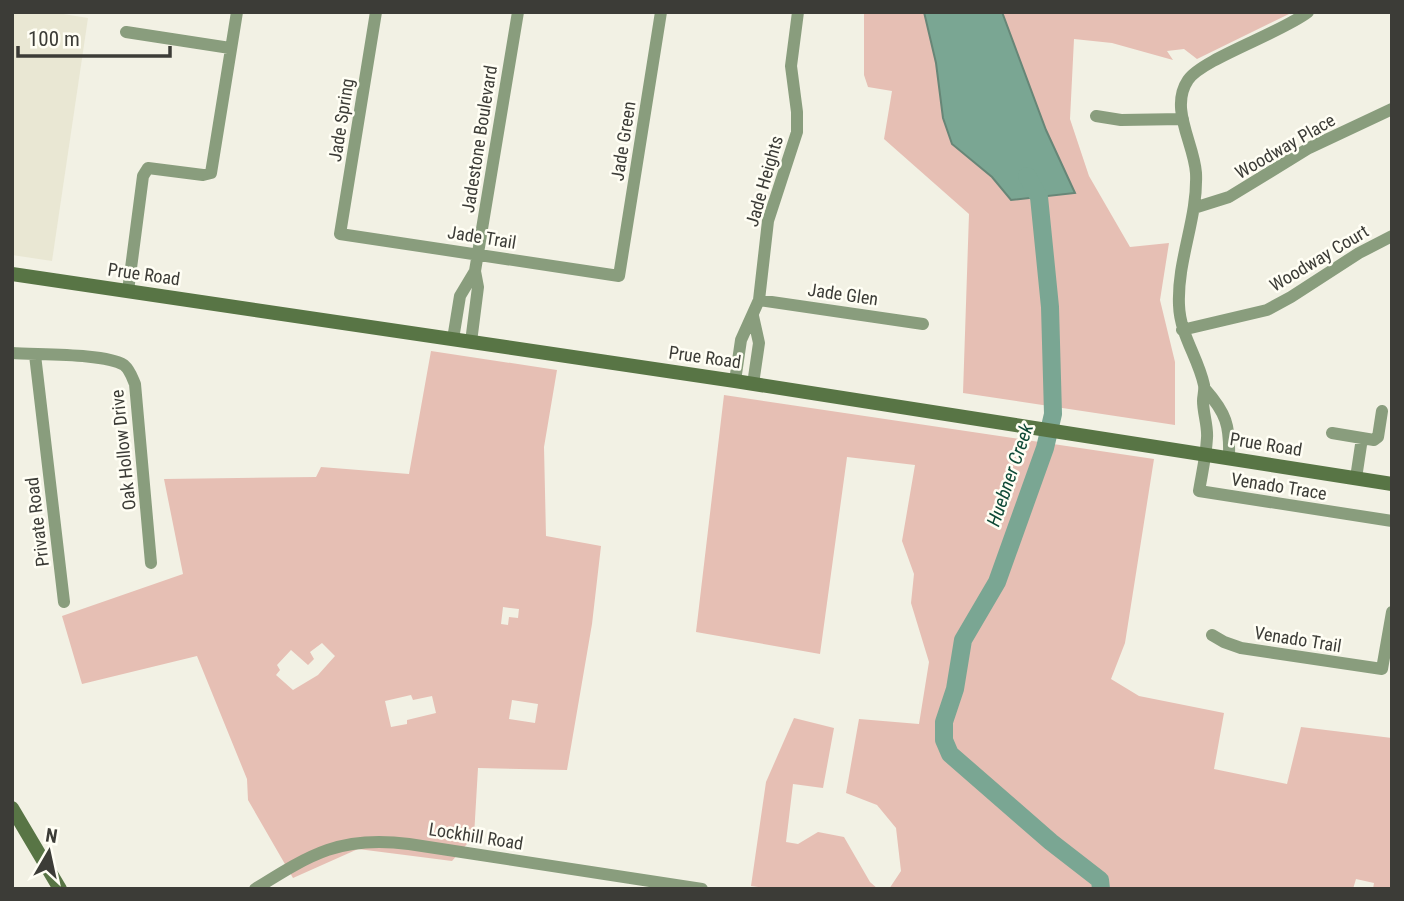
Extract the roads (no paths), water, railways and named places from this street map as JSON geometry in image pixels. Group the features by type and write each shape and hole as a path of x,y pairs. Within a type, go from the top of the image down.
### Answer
{"main road":[{"name":"Prue Road","path":"12,274 735,381 1392,484"},
{"path":"12,808 60,889"}],"street":[{"path":"128,291 142,176 148,168 203,175 211,173 237,12"},
{"name":"Jade Spring","path":"340,234 376,12"},
{"name":"Jadestone Boulevard","path":"471,342 478,287 475,271 518,12"},
{"name":"Jade Green","path":"619,276 661,12"},
{"name":"Jade Heights","path":"735,381 745,328 759,300 768,221 797,132 791,66 798,12"},
{"path":"1229,457 1230,440 1224,412 1205,389 1182,330 1180,277 1194,208 1196,172 1180,104 1182,91 1188,79 1202,67 1277,31 1308,12"},
{"path":"126,32 230,48"},
{"name":"Woodway Place","path":"1194,208 1229,197 1309,148 1392,109"},
{"path":"1096,116 1121,120 1183,119"},
{"name":"Jade Trail","path":"340,234 619,276"},
{"name":"Woodway Court","path":"1182,330 1267,310 1359,253 1392,236"},
{"name":"Jadestone Boulevard","path":"453,340 464,286 475,271"},
{"name":"Jade Glen","path":"759,300 923,324"},
{"path":"459,304 476,307"},
{"name":"Jade Heights","path":"753,316 758,332 753,384"},
{"path":"740,348 758,351"},
{"name":"Oak Hollow Drive","path":"12,353 103,359 129,370 135,384 151,563"},
{"name":"Private Road","path":"35,355 64,602"},
{"path":"1205,389 1205,453"},
{"path":"1332,433 1374,440 1378,437 1382,411"},
{"path":"1206,421 1225,419"},
{"path":"1356,478 1363,438"},
{"name":"Venado Trace","path":"1205,453 1199,491 1392,521"},
{"name":"Venado Trail","path":"1212,635 1241,648 1382,669 1392,611"},
{"name":"Lockhill Road","path":"255,889 302,860 324,850 341,844 366,841 409,844 702,889"}],"waterway":[{"name":"Huebner Creek","path":"1027,176 1039,197 1050,307 1053,414 1045,448 997,582 963,640 955,689 944,722 944,740 950,754 1051,842 1100,880 1101,889"}]}
